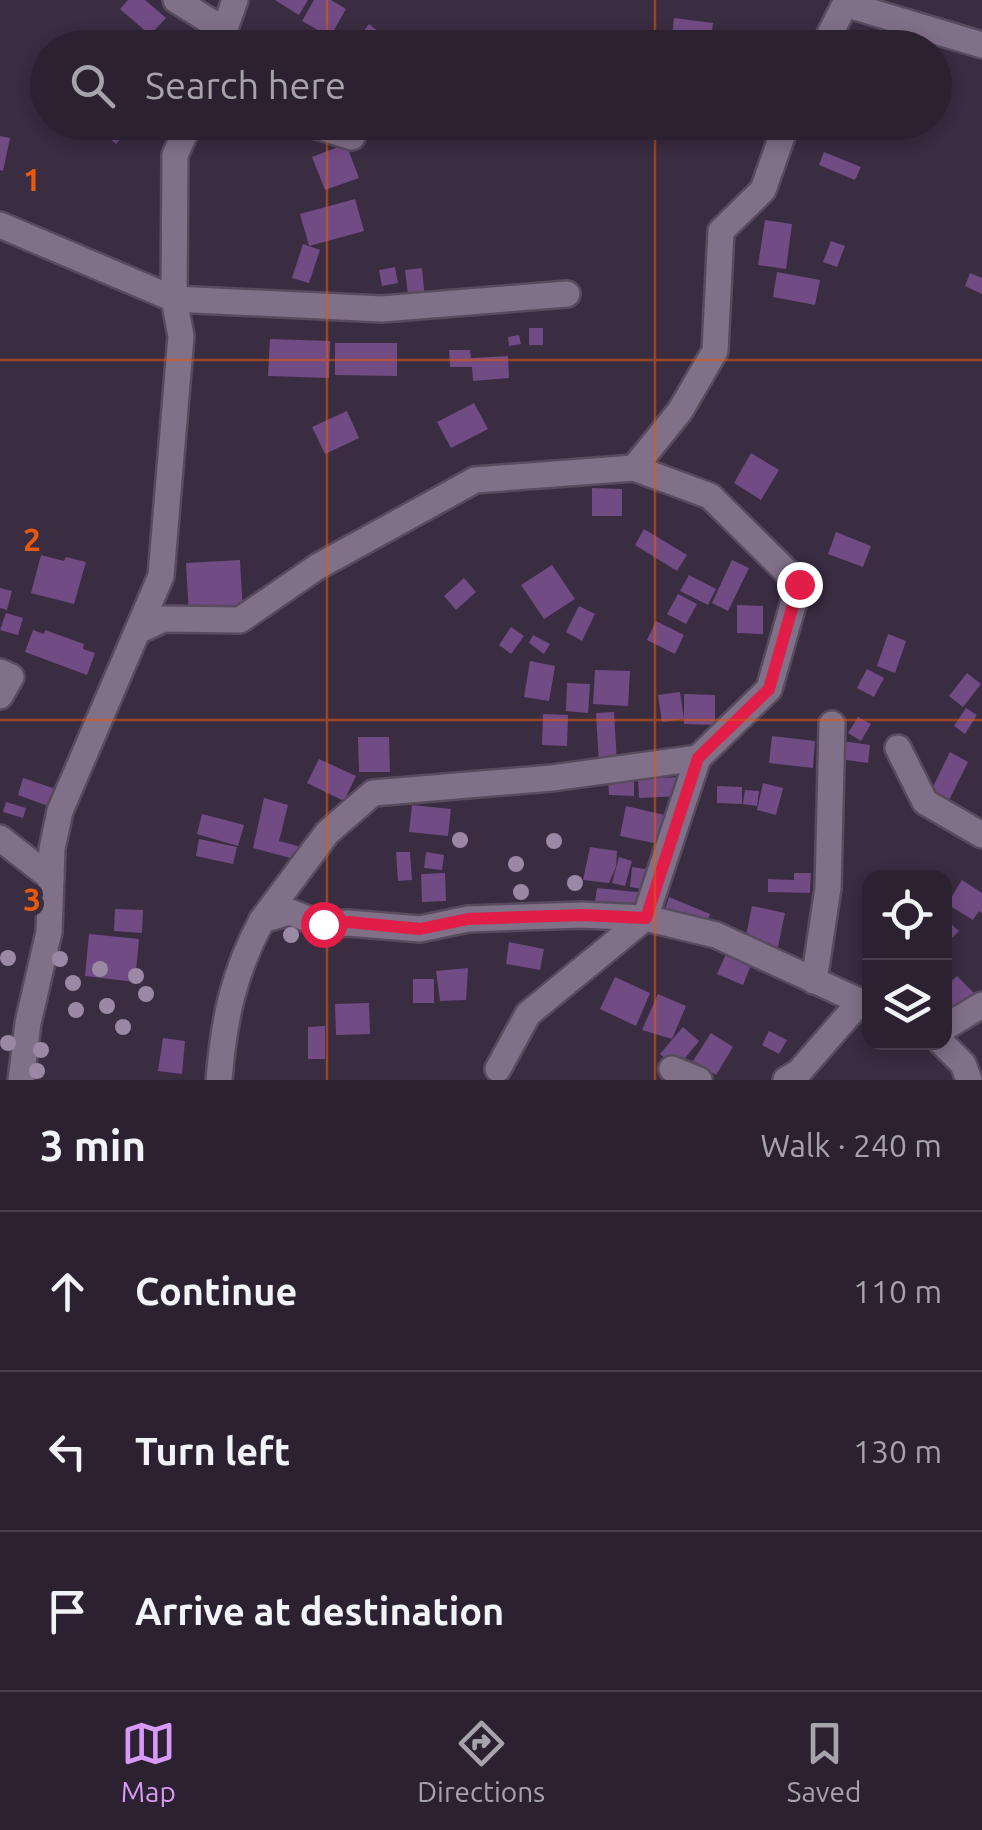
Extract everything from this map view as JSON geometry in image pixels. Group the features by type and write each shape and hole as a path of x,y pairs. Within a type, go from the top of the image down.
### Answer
{"street":[{"path":"176,0 211,30"},
{"path":"224,30 235,0"},
{"path":"832,30 846,2 935,30"},
{"path":"952,36 982,45"},
{"path":"21,1080 28,1023 48,932 52,849 60,811 161,576 181,336 174,299 175,155 182,140"},
{"path":"634,468 680,411 715,352 721,230 763,190 781,140"},
{"path":"0,225 174,299 382,309 567,294"},
{"path":"140,630 164,619 240,620 317,567 475,480 634,468 710,496 799,584 769,689 698,758 646,918 528,1014 498,1069"},
{"path":"0,672 11,676 0,696"},
{"path":"814,981 828,888 832,724"},
{"path":"898,748 925,802 982,835"},
{"path":"219,1080 224,1020 241,959 262,920 327,833 373,793 552,778 698,758"},
{"path":"0,838 51,878"},
{"path":"262,920 290,912 323,924 348,922 420,929 468,919 582,915 646,918 716,934 862,1003"},
{"path":"952,1023 982,1004"},
{"path":"786,1080 799,1072 862,1006"},
{"path":"949,1050 963,1064 969,1080"},
{"path":"672,1069 698,1080"}],"building":[{"path":"128,0 145,0 166,18 155,30 144,30 120,9"},
{"path":"275,0 308,0 299,15"},
{"path":"314,0 331,0 346,9 334,30 318,30 302,21"},
{"path":"674,18 713,23 712,30 673,30"},
{"path":"0,136 10,138 3,171 0,170"},
{"path":"346,144 359,178 325,190 312,157"},
{"path":"824,152 861,167 855,180 819,165"},
{"path":"355,199 364,231 309,246 300,214"},
{"path":"765,220 792,224 786,269 758,265"},
{"path":"831,241 845,246 837,267 823,262"},
{"path":"303,244 320,250 309,283 292,278"},
{"path":"395,267 398,283 382,286 379,270"},
{"path":"422,268 425,300 409,302 405,270"},
{"path":"777,272 820,280 815,305 773,297"},
{"path":"970,273 982,278 982,294 965,286"},
{"path":"529,328 543,328 543,345 529,345"},
{"path":"519,335 521,344 509,346 508,337"},
{"path":"270,339 330,341 329,378 268,376"},
{"path":"335,343 397,343 397,376 335,375"},
{"path":"449,350 470,350 471,358 508,356 509,378 473,381 472,367 450,367"},
{"path":"474,403 488,429 451,448 437,422"},
{"path":"347,411 359,438 325,454 312,427"},
{"path":"751,453 779,470 761,500 734,483"},
{"path":"592,488 622,489 622,516 592,516"},
{"path":"644,529 687,555 677,571 635,545"},
{"path":"836,532 871,546 863,567 828,554"},
{"path":"41,555 86,562 74,604 31,593"},
{"path":"240,560 243,613 189,616 186,563"},
{"path":"732,560 749,568 728,611 712,603"},
{"path":"552,565 575,599 544,619 521,585"},
{"path":"689,575 716,589 708,605 680,591"},
{"path":"464,578 476,592 456,610 444,596"},
{"path":"0,588 12,591 7,610 0,608"},
{"path":"678,594 697,604 686,624 667,614"},
{"path":"737,605 763,606 763,634 737,633"},
{"path":"579,606 595,614 582,641 566,632"},
{"path":"6,613 23,618 18,635 0,630"},
{"path":"656,621 684,635 675,654 647,640"},
{"path":"511,627 524,636 511,654 499,645"},
{"path":"33,630 44,634 45,630 84,644 83,649 95,653 87,675 25,652"},
{"path":"888,634 906,641 895,673 877,666"},
{"path":"533,635 550,644 544,654 529,643"},
{"path":"530,661 555,666 549,701 524,697"},
{"path":"867,669 884,678 874,697 857,688"},
{"path":"595,670 630,671 628,706 593,704"},
{"path":"967,673 981,684 963,707 949,696"},
{"path":"567,683 590,684 588,713 566,711"},
{"path":"680,692 684,719 662,722 658,695"},
{"path":"684,694 715,695 715,725 684,724"},
{"path":"966,708 977,715 965,734 954,726"},
{"path":"614,712 617,764 599,764 596,713"},
{"path":"543,714 568,715 567,746 542,745"},
{"path":"858,717 871,724 861,741 848,733"},
{"path":"772,736 815,741 813,768 769,763"},
{"path":"358,737 389,737 390,772 359,772"},
{"path":"842,741 870,745 868,763 840,759"},
{"path":"950,752 968,762 947,804 929,795"},
{"path":"319,759 356,776 344,801 307,783"},
{"path":"681,777 682,796 639,798 638,779"},
{"path":"23,778 56,789 51,807 18,795"},
{"path":"608,778 634,778 634,796 609,795"},
{"path":"763,783 783,788 776,815 757,810"},
{"path":"717,786 742,787 742,804 717,803"},
{"path":"745,790 759,791 757,806 743,804"},
{"path":"264,798 288,805 279,841 298,846 294,859 253,848"},
{"path":"6,802 26,808 23,818 3,812"},
{"path":"412,805 451,809 448,836 409,832"},
{"path":"626,806 669,816 663,845 620,836"},
{"path":"202,814 244,825 238,846 197,834"},
{"path":"199,839 237,847 233,864 196,856"},
{"path":"590,847 617,851 609,883 583,880"},
{"path":"396,852 410,852 412,880 398,881"},
{"path":"426,852 444,855 442,870 424,868"},
{"path":"619,857 632,861 625,886 612,883"},
{"path":"632,867 652,870 649,890 630,887"},
{"path":"445,873 446,901 422,902 421,874"},
{"path":"794,873 811,873 810,893 768,892 768,879 794,880"},
{"path":"962,880 982,893 982,913 979,911 973,920 952,907 952,896"},
{"path":"597,888 646,893 644,914 594,909"},
{"path":"669,897 710,914 705,929 664,912"},
{"path":"752,906 785,913 778,947 745,940"},
{"path":"115,909 143,910 142,933 114,931"},
{"path":"89,934 139,939 135,982 85,976"},
{"path":"509,942 544,949 540,970 506,964"},
{"path":"726,954 751,965 743,985 717,974"},
{"path":"468,968 466,1000 440,1001 436,971"},
{"path":"957,976 977,996 956,1016 952,1012 952,981"},
{"path":"615,977 650,993 636,1026 600,1009"},
{"path":"413,979 434,979 434,1003 413,1003"},
{"path":"658,994 686,1006 672,1039 642,1030"},
{"path":"369,1003 370,1034 336,1035 335,1004"},
{"path":"325,1026 325,1059 308,1059 308,1027"},
{"path":"683,1027 699,1041 677,1068 660,1054"},
{"path":"769,1031 787,1040 779,1054 762,1045"},
{"path":"711,1033 733,1047 716,1075 693,1061"},
{"path":"163,1038 185,1041 182,1074 158,1071"}],"route":[{"path":"323,924 348,922 420,929 468,919 582,915 646,918 698,758 769,689 799,584"}]}
